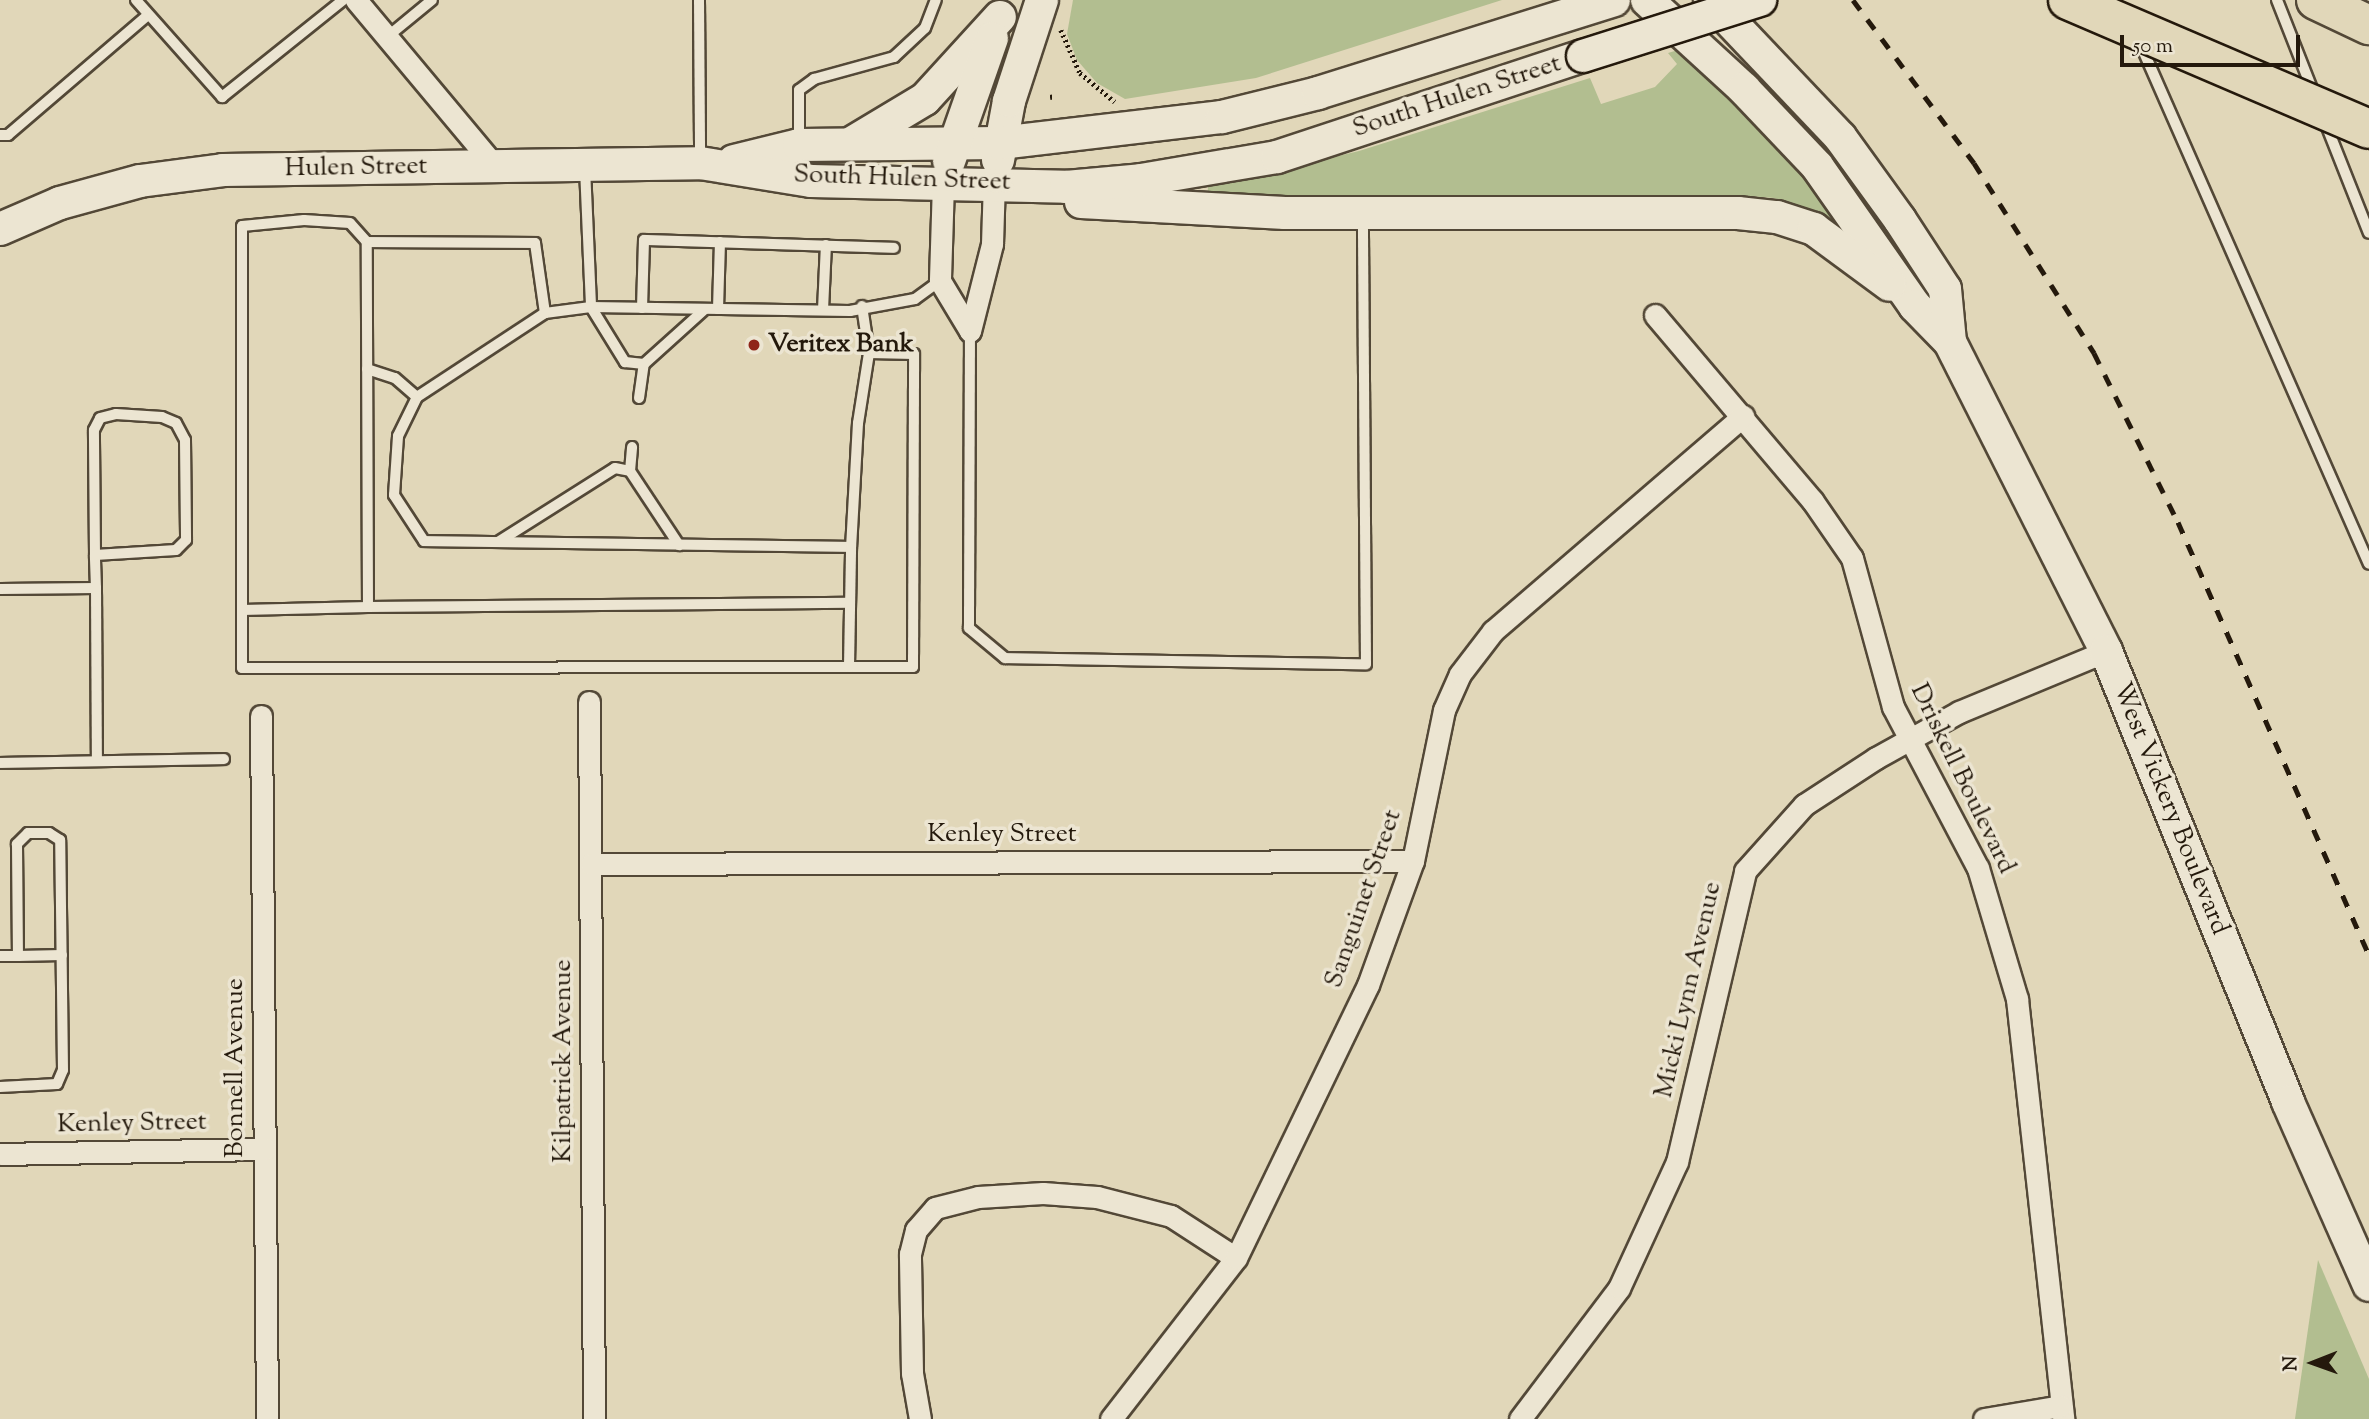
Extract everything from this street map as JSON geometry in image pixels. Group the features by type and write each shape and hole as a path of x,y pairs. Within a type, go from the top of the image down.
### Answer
{"highway":[{"path":"2068,0 2369,129"},
{"path":"2316,0 2369,25"}],"main road":[{"name":"South Hulen Street","path":"711,163 799,145 1000,142 1185,123 1261,109 1614,0"},
{"name":"West Vickery Boulevard","path":"1647,0 1744,89 1817,166 1914,306 1950,342 2106,651 2288,1102 2369,1285"},
{"name":"West Vickery Boulevard","path":"1710,0 1840,137 1900,220 1945,289 1950,342"},
{"name":"South Hulen Street","path":"711,163 811,181 1096,185 1185,175 1277,157 1760,0"},
{"path":"943,183 954,144 1002,9"},
{"path":"848,145 925,99 1002,9"},
{"path":"1051,11 1000,142 994,182 1061,201 1363,214 1706,212 1777,217 1814,229 1914,306"},
{"name":"Hulen Street","path":"0,229 60,203 140,180 223,170 711,163"}],"street":[{"path":"356,0 495,166"},
{"path":"970,331 992,244 994,182"},
{"path":"943,183 940,281 970,331"},
{"name":"Driskell Boulevard","path":"1655,314 1812,500 1852,558 1893,707 1978,868 2017,999 2062,1413"},
{"name":"Sanguinet Street","path":"1111,1419 1236,1258 1368,985 1413,861 1444,710 1460,674 1493,631 1743,416"},
{"name":"Micki Lynn Avenue","path":"1520,1419 1619,1288 1677,1162 1745,871 1804,805 1911,739 1959,712 2106,651"},
{"name":"Kilpatrick Avenue","path":"589,702 594,1419"},
{"name":"Bonnell Avenue","path":"261,716 267,1419"},
{"name":"Kenley Street","path":"591,864 1413,861"},
{"name":"Kenley Street","path":"0,1154 265,1149"},
{"path":"920,1419 912,1373 910,1254 916,1230 935,1208 978,1197 1043,1193 1097,1197 1171,1216 1236,1258"},
{"path":"1984,1419 2062,1413"}],"lane":[{"path":"136,0 222,97 343,0"},
{"path":"387,37 432,0"},
{"path":"699,0 711,163"},
{"path":"799,145 799,90 814,79 894,57 925,28 936,0"},
{"path":"2277,0 2369,233"},
{"path":"2126,13 2369,564"},
{"path":"0,135 8,135 148,15"},
{"path":"585,165 591,307 625,362 644,364"},
{"path":"970,331 969,628 1006,658 1366,664 1363,214"},
{"path":"368,607 367,242 350,223 304,220 242,226 242,668 913,667 914,355 869,353"},
{"path":"642,308 644,240 894,248"},
{"path":"367,242 535,243 545,313"},
{"path":"718,309 720,242"},
{"path":"823,310 826,245"},
{"path":"851,547 424,541 394,495 398,436 418,397 545,313 591,307 823,310 915,299 940,281"},
{"path":"849,667 851,547 858,423 869,353 862,306"},
{"path":"639,398 644,364 705,309"},
{"path":"368,369 395,378 418,397"},
{"path":"95,555 176,551 186,540 185,439 176,424 162,417 116,414 100,418 94,430 95,555 96,588 97,761"},
{"path":"632,447 630,471 679,545"},
{"path":"498,542 615,468 630,471"},
{"path":"0,589 96,588"},
{"path":"242,610 850,603"},
{"path":"0,763 224,759"},
{"path":"0,1087 48,1086 62,1079 60,840 49,833 28,834 17,844 18,956"},
{"path":"0,956 62,955"}],"path":[{"path":"1051,11 1080,73 1122,106"}],"green space":[{"path":"1073,0 1502,0 1256,78 1125,99 1097,83 1077,60 1067,34"},
{"path":"1678,50 1790,157 1843,224 1774,198 1735,195 1207,199 1208,187 1359,151 1590,78 1601,104 1655,87 1677,64 1668,53"},
{"path":"2318,1260 2369,1379 2369,1419 2295,1419"}],"railway":[{"path":"1853,0 1974,163 2094,353 2178,522 2369,956"}],"place":[{"name":"Veritex Bank","path":"754,345"}]}
